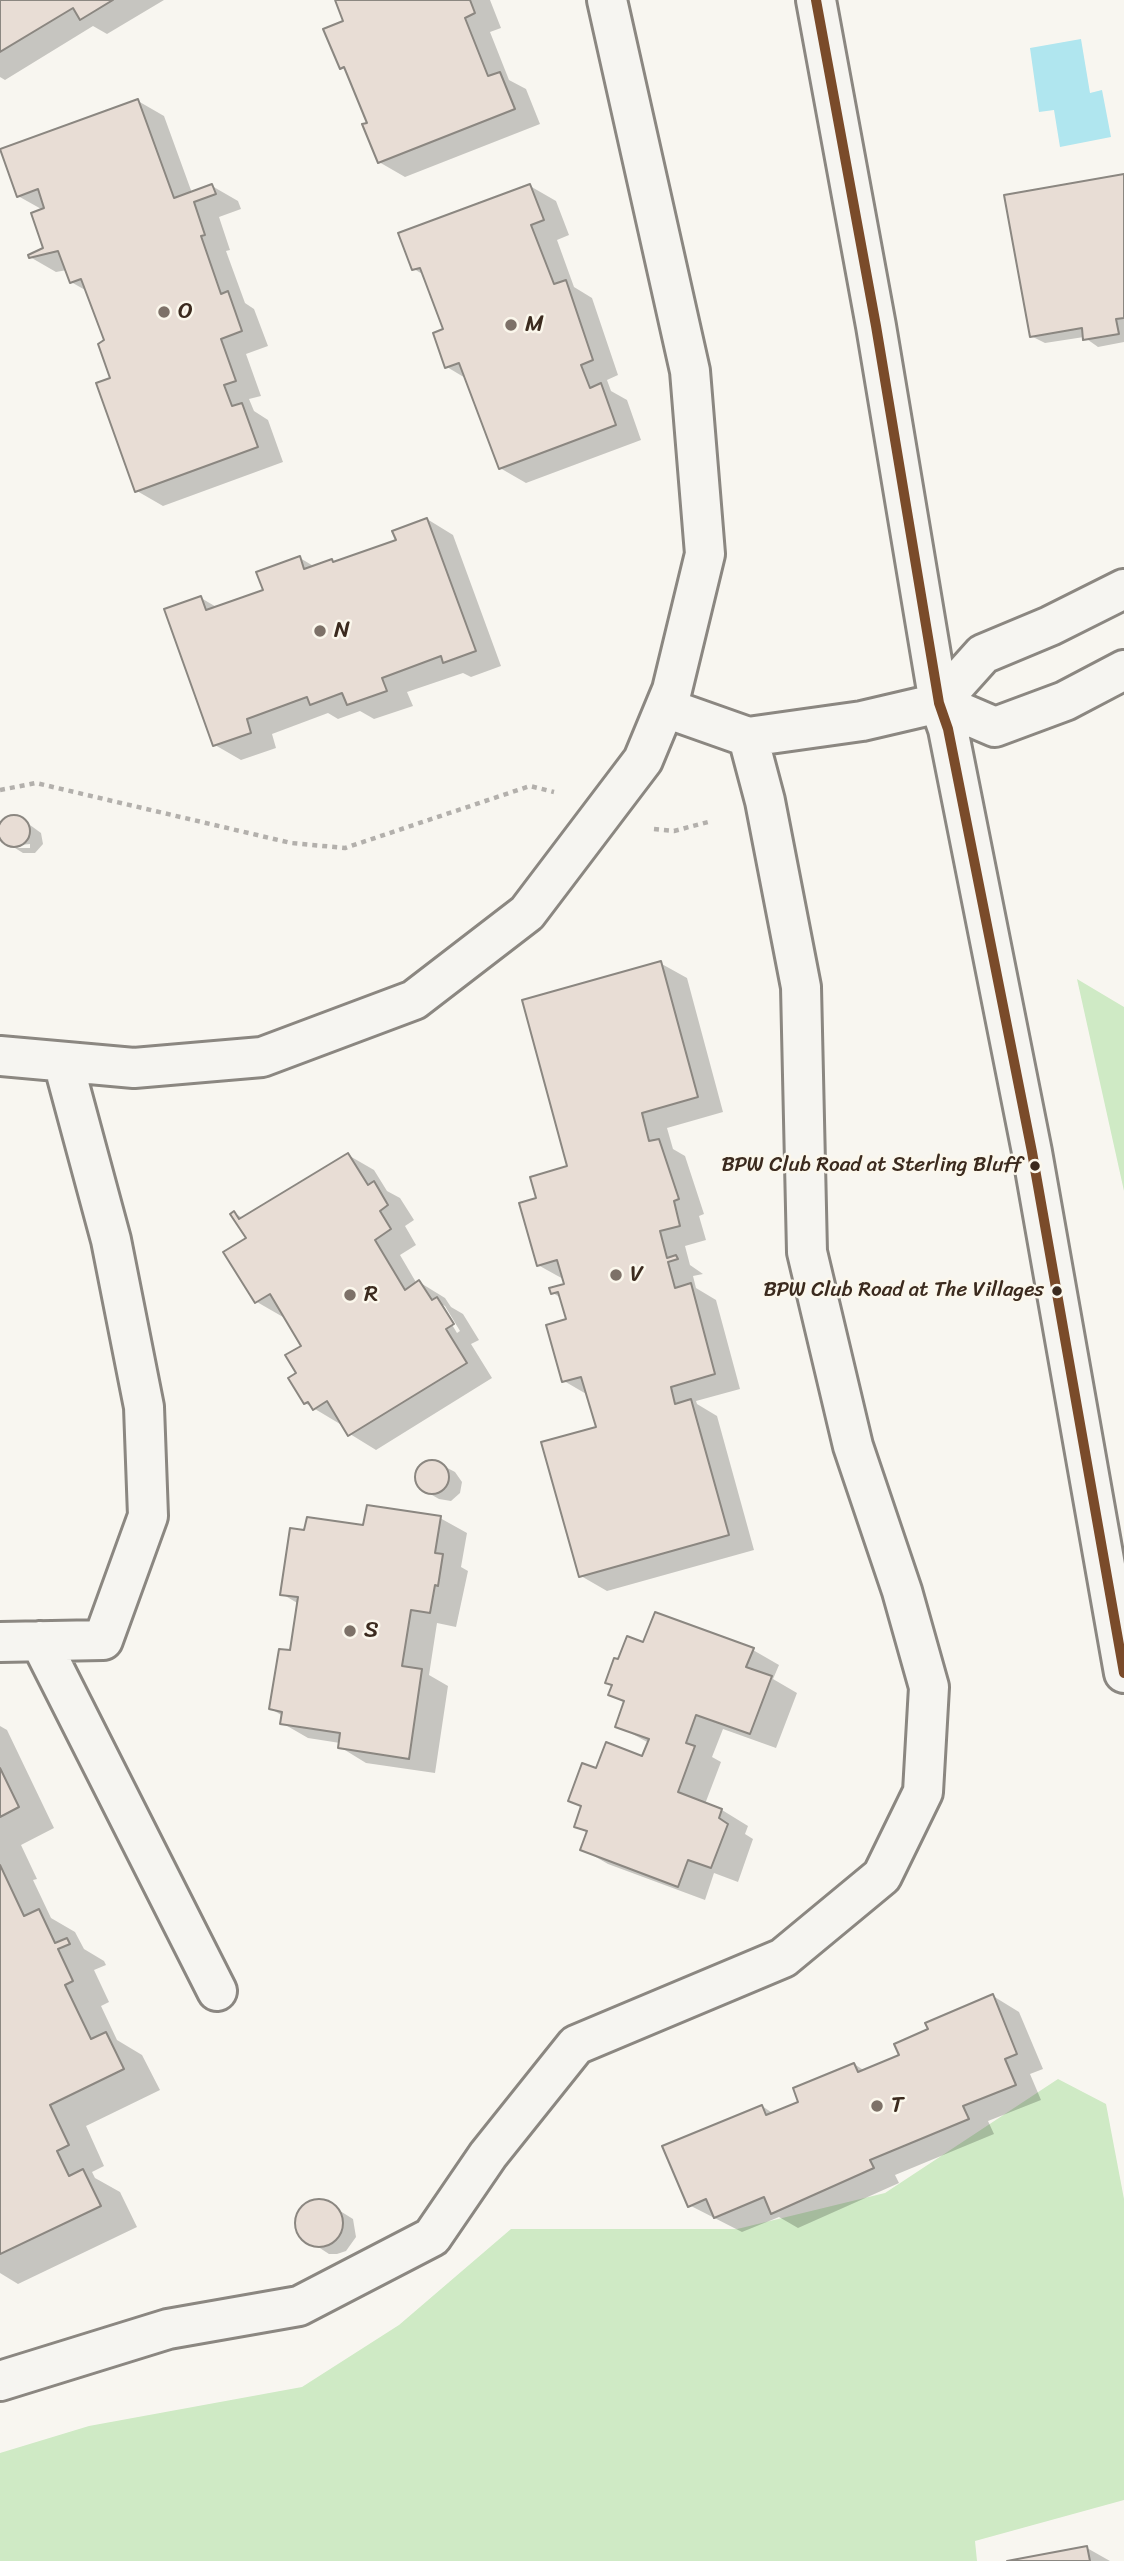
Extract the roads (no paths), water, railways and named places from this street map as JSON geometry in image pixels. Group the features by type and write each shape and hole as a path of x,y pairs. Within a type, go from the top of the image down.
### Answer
{"street":[{"path":"0,1056 134,1069 262,1057 414,1000 527,913 643,760 672,690 705,554 690,371 607,0"},
{"path":"816,0 876,326 939,703 948,729 1032,1152 1124,1673"},
{"path":"666,708 748,737 862,721 939,703 983,654 1050,626 1124,589"},
{"path":"939,703 995,727 1065,701 1124,670"},
{"path":"0,2381 168,2329 299,2306 432,2237 488,2155 576,2045 783,1958 882,1876 923,1792 929,1687 902,1591 853,1446 807,1252 801,987 765,801 748,737"},
{"path":"0,1642 103,1640 148,1516 144,1407 111,1240 63,1062"},
{"path":"40,1641 217,1991"}],"water":[{"path":"1081,39 1090,93 1102,90 1111,137 1060,147 1054,110 1039,112 1030,48"}],"place":[{"name":"O","path":"164,312"},
{"name":"M","path":"511,325"},
{"name":"N","path":"320,631"},
{"name":"BPW Club Road at Sterling Bluff","path":"1035,1166"},
{"name":"V","path":"616,1275"},
{"name":"BPW Club Road at The Villages","path":"1057,1291"},
{"name":"R","path":"350,1295"},
{"name":"S","path":"350,1631"},
{"name":"T","path":"877,2106"}]}
